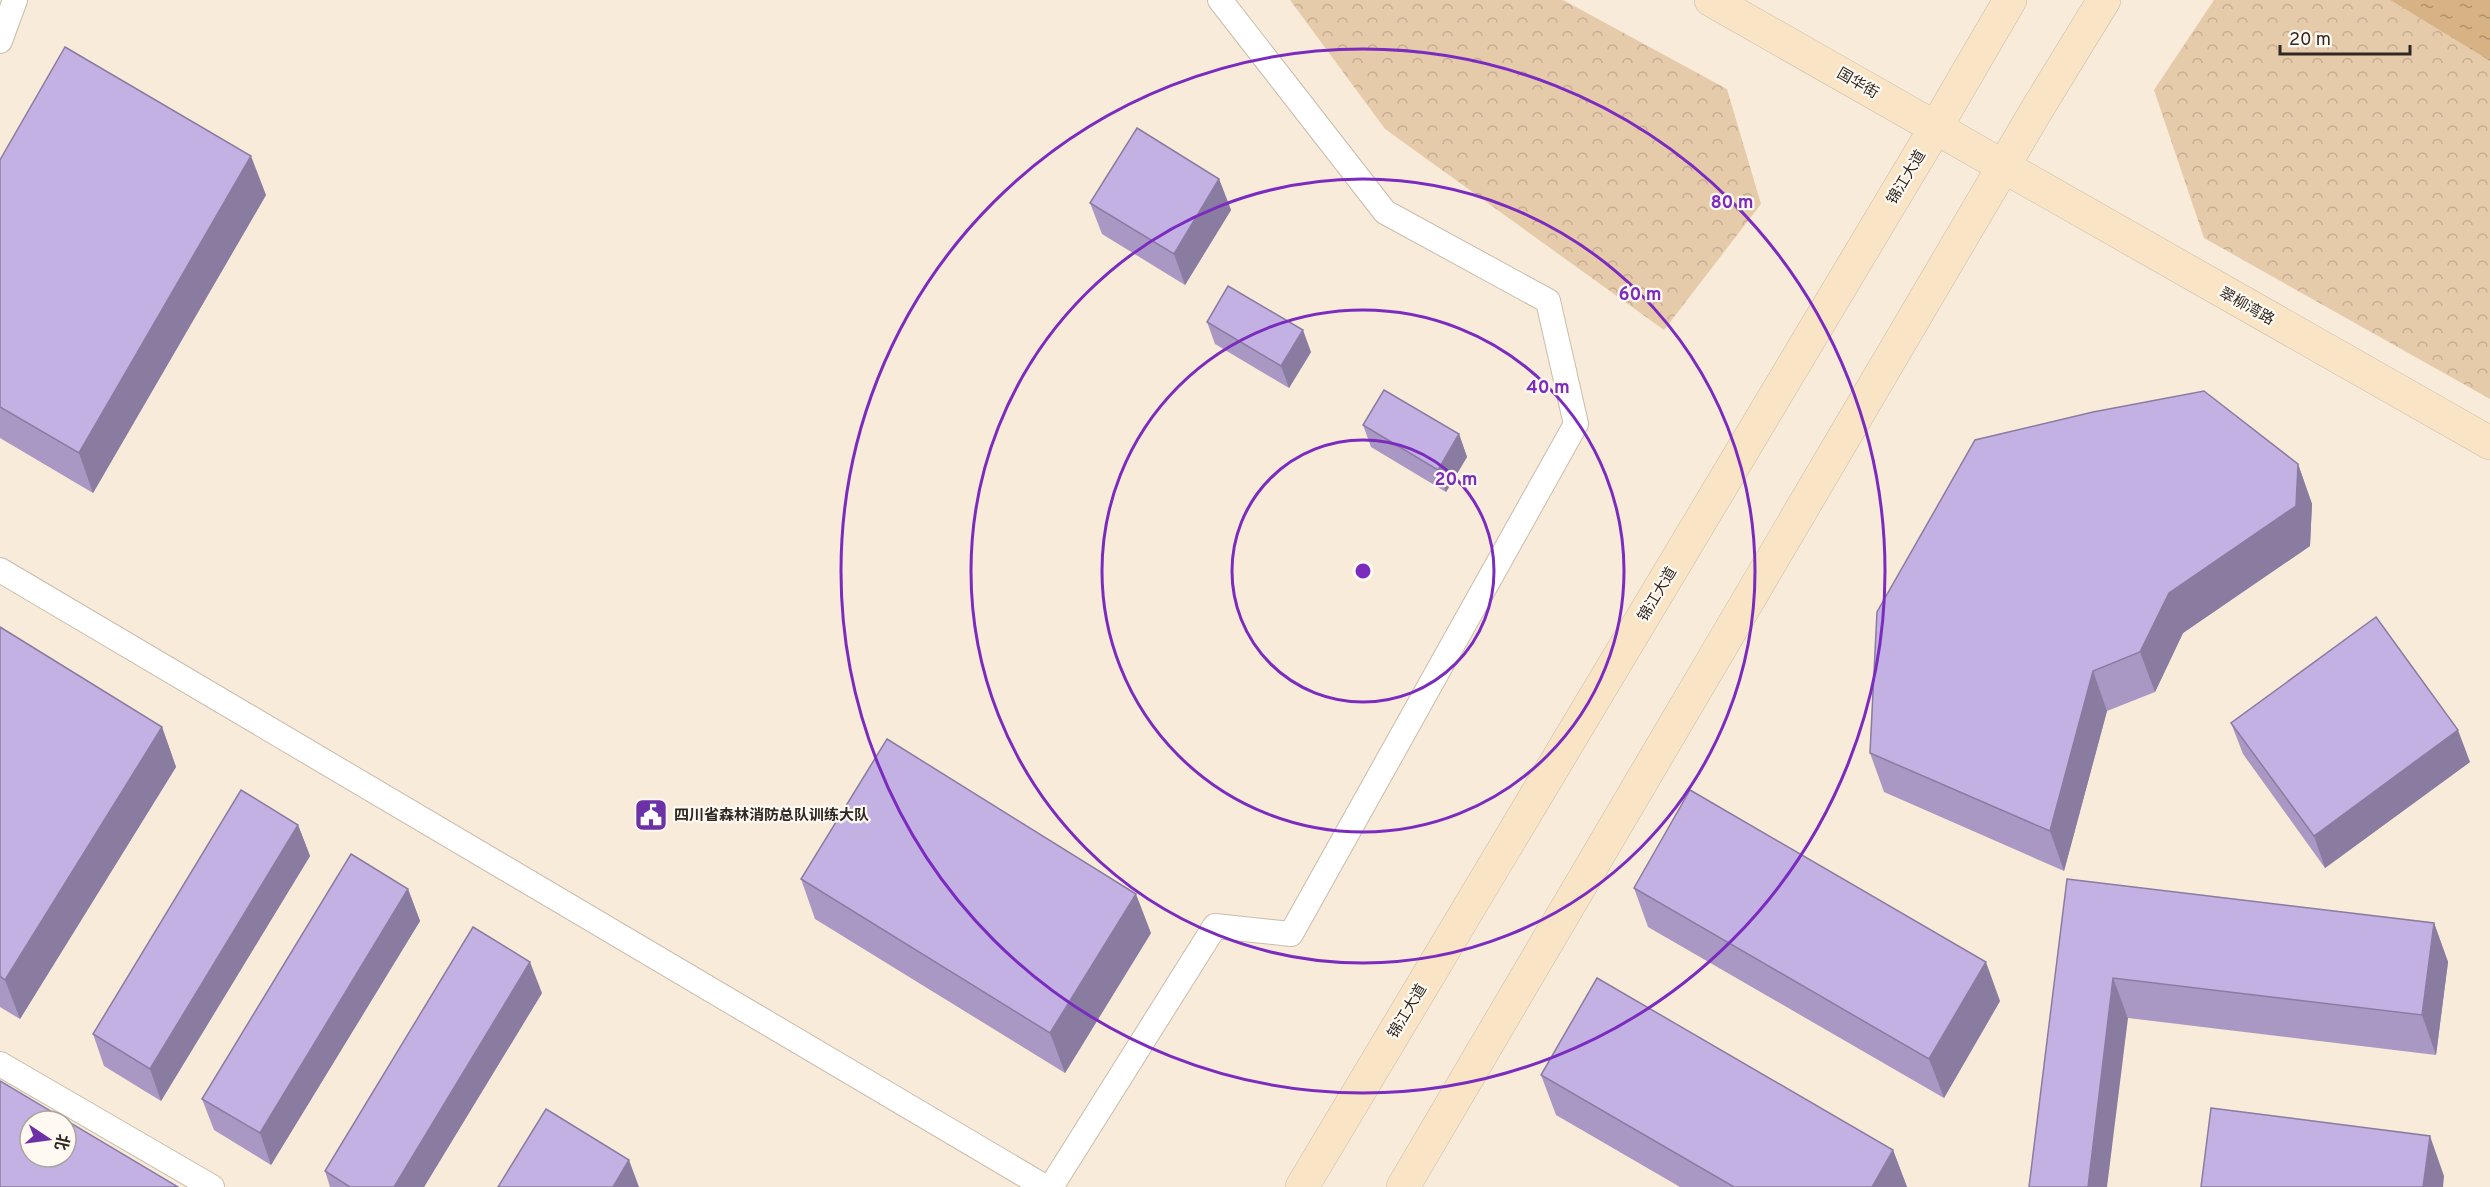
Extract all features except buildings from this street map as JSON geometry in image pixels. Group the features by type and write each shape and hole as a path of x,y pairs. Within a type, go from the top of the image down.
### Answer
{"main road":[{"name":"国华街","path":"1712,0 2005,168"},
{"name":"锦江大道","path":"1302,1187 2010,0"},
{"path":"1403,1187 2005,168 2036,111 2104,0"},
{"name":"翠柳湾路","path":"2005,168 2490,443"}],"lane":[{"path":"0,40 15,0"},
{"path":"1051,1187 1215,926 1291,934 1576,424 1548,301 1385,212 1220,0"},
{"path":"0,570 1045,1187"},
{"path":"0,1064 212,1187"}],"green space":[{"path":"1290,0 1563,0 1727,89 1761,204 1664,330 1385,129"},
{"path":"2214,0 2390,0 2490,61 2490,399 2204,238 2154,90"}],"water":[{"path":"2390,0 2490,0 2490,61"}],"place":[{"name":"四川省森林消防总队训练大队","path":"651,815"}]}
